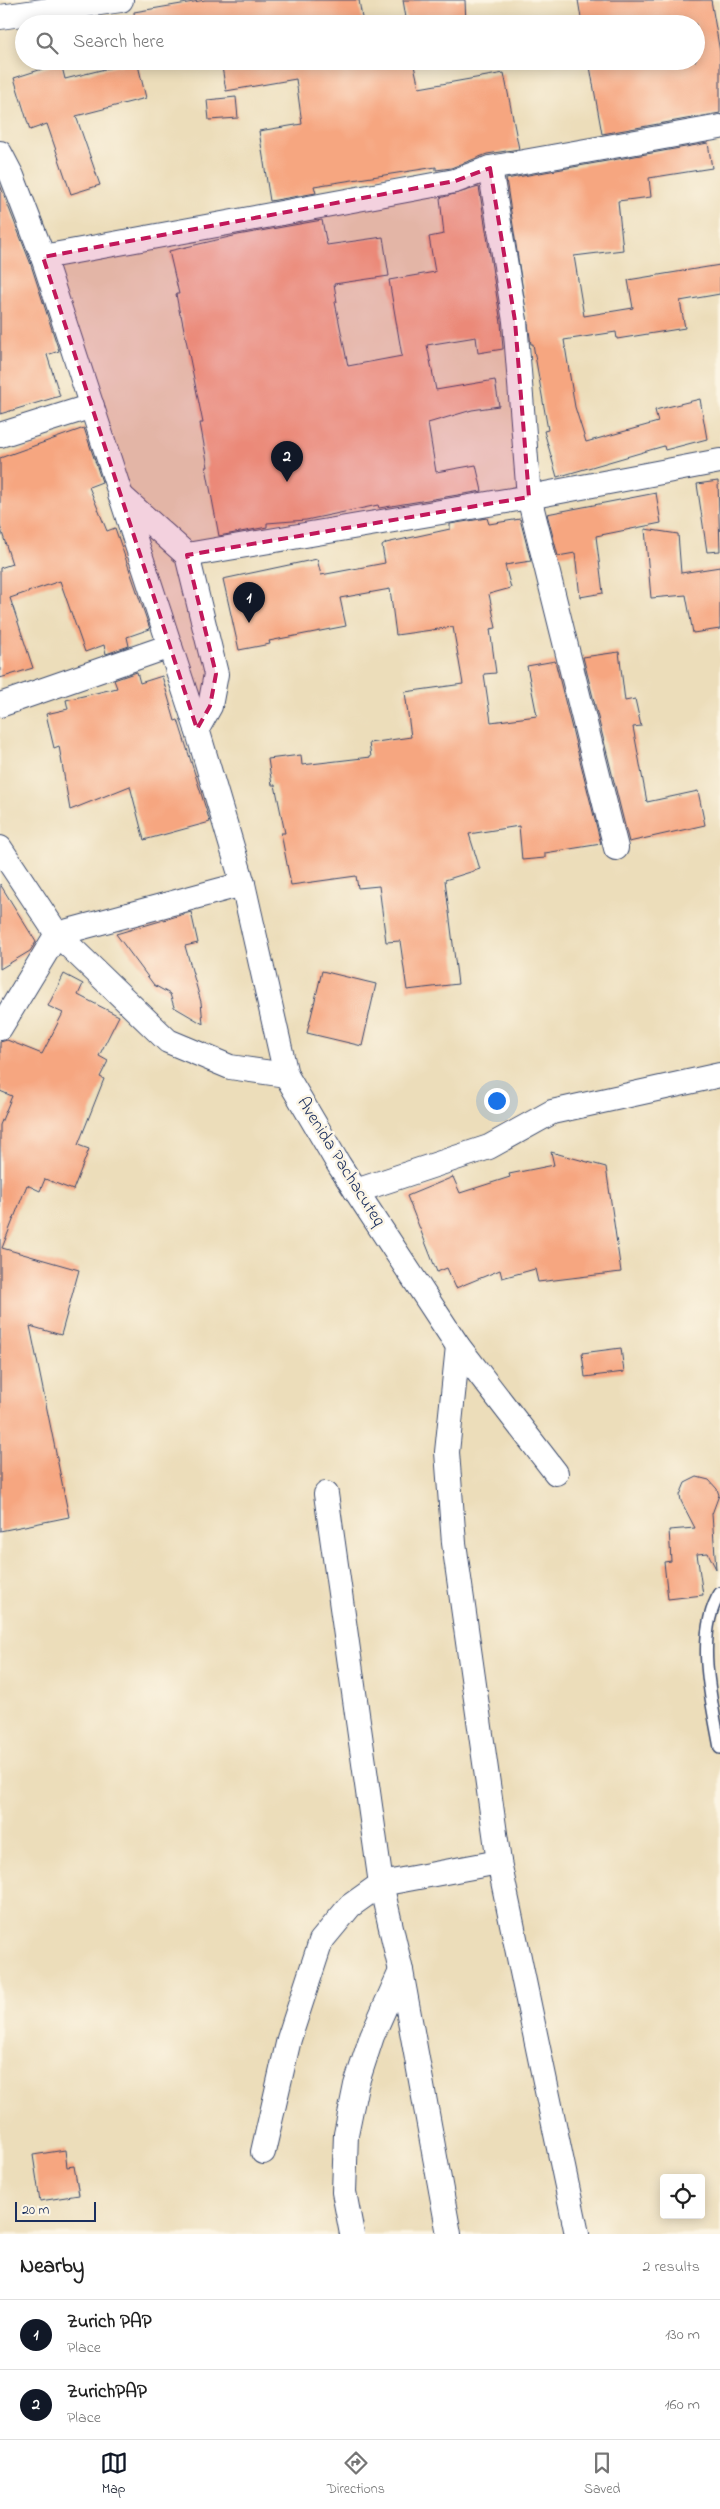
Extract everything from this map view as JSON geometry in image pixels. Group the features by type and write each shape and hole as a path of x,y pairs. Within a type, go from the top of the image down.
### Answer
{"street":[{"path":"0,17 121,0"},
{"path":"43,258 455,181 490,168 720,126"},
{"name":"Avenida Pachacuteq","path":"0,153 6,178 43,258 197,729 243,884 286,1075 356,1191 458,1346 556,1473"},
{"path":"490,168 515,321 529,497 616,848"},
{"path":"0,435 92,406"},
{"path":"187,555 529,497 720,461"},
{"path":"119,495 187,555 216,674 210,706 197,729"},
{"path":"0,705 170,646"},
{"path":"0,848 57,934 168,1041 230,1067 286,1075"},
{"path":"0,1028 57,934 243,884"},
{"path":"356,1191 489,1147 552,1112 720,1075"},
{"path":"458,1346 447,1452 454,1543 498,1862 577,2234"},
{"path":"326,1494 381,1884 401,1971 448,2234"},
{"path":"263,2152 289,2039 321,1941 350,1906 381,1884 498,1862"},
{"path":"352,2234 344,2192 346,2134 356,2085 372,2036 401,1971"}],"lane":[{"path":"720,1593 712,1606 706,1664 720,1748"}],"highlighted area":[{"path":"490,168 515,321 529,497 187,555 216,674 210,706 197,729 43,257 455,181"}],"building":[{"path":"205,0 359,0 362,15 134,15 134,12"},
{"path":"403,0 465,0 466,15 406,15"},
{"path":"578,0 711,0 720,52 720,113 602,134 591,70 705,70 705,15 580,15"},
{"path":"39,70 63,70 65,79 101,70 139,70 146,98 76,116 100,185 71,194 47,124 30,130 14,78"},
{"path":"222,70 415,70 419,88 504,73 519,149 487,154 451,168 436,170 436,167 314,186 316,193 270,201 259,131 302,124 296,79 226,91"},
{"path":"236,97 238,118 209,120 207,100"},
{"path":"708,143 712,168 649,178 651,197 618,201 623,250 574,256 584,316 633,308 628,280 720,265 720,294 680,301 685,328 617,339 616,332 564,340 575,407 586,442 658,422 655,410 700,399 707,439 665,450 664,446 557,477 544,431 548,430 533,344 531,344 506,179"},
{"path":"0,185 30,262 59,351 47,355 60,396 0,414"},
{"path":"479,187 501,323 503,349 478,353 476,337 427,345 436,390 495,380 499,406 472,410 428,423 436,472 476,465 482,491 379,508 378,505 306,520 267,523 267,527 219,536 206,467 208,467 200,423 203,423 180,315 176,294 179,294 169,251 238,235 322,220 327,245 383,237 389,276 334,284 337,302 335,302 348,366 402,356 389,280 435,272 429,237 444,234 440,198"},
{"path":"84,428 102,482 89,487 107,531 115,528 150,629 127,637 129,646 106,654 104,645 85,652 60,581 10,598 33,668 0,678 0,568 12,564 0,526 0,458"},
{"path":"718,481 720,551 707,552 697,484"},
{"path":"656,493 661,523 596,536 603,593 580,597 575,553 558,556 547,514"},
{"path":"487,518 489,524 520,519 531,561 505,565 511,588 489,594 496,628 490,629 496,673 484,674 491,722 537,716 527,666 555,661 601,844 545,853 545,858 522,860 519,826 469,834 480,869 445,880 458,984 407,990 400,941 386,942 379,886 358,888 356,876 291,885 281,833 285,833 275,785 272,785 268,759 301,755 302,765 371,757 369,743 411,737 405,692 463,684 453,627 396,635 390,589 340,598 346,626 269,641 270,644 239,650 223,579 317,559 321,575 385,563 382,546 386,543 450,529 450,524"},
{"path":"645,529 678,534 681,573 720,567 720,629 693,633 686,595 651,598"},
{"path":"619,652 625,701 635,699 641,726 633,727 647,802 698,791 705,825 629,842 583,657"},
{"path":"137,672 140,683 162,676 175,721 178,720 210,822 144,840 130,786 70,810 59,746 54,748 46,714 68,709 66,700 117,688 114,680"},
{"path":"0,884 36,942 30,951 0,969"},
{"path":"191,912 198,943 185,946 201,1002 203,1024 174,1007 170,994 154,985 116,934"},
{"path":"322,971 376,984 362,1046 307,1033"},
{"path":"64,974 83,984 78,995 119,1016 99,1056 108,1061 100,1077 104,1079 78,1145 89,1149 73,1190 45,1179 40,1191 27,1185 2,1248 79,1270 61,1335 30,1326 69,1517 0,1531 0,1125 12,1096 0,1091 0,1042 7,1040 42,1054 63,1013 48,1006"},
{"path":"551,1152 606,1167 621,1272 538,1282 535,1269 502,1278 500,1270 456,1288 447,1268 437,1272 407,1196 453,1177 460,1193 510,1177 509,1174 554,1165"},
{"path":"621,1348 624,1372 585,1377 582,1353"},
{"path":"697,1477 709,1480 717,1489 719,1495 712,1514 716,1569 708,1553 697,1554 703,1595 668,1599 664,1562 671,1561 669,1530 695,1528 681,1501 680,1495 685,1483"},
{"path":"65,2150 67,2167 74,2166 79,2195 40,2201 33,2155"}],"place":[{"name":"ZurichPAP","path":"287,482"},
{"name":"Zurich PAP","path":"249,623"}]}
